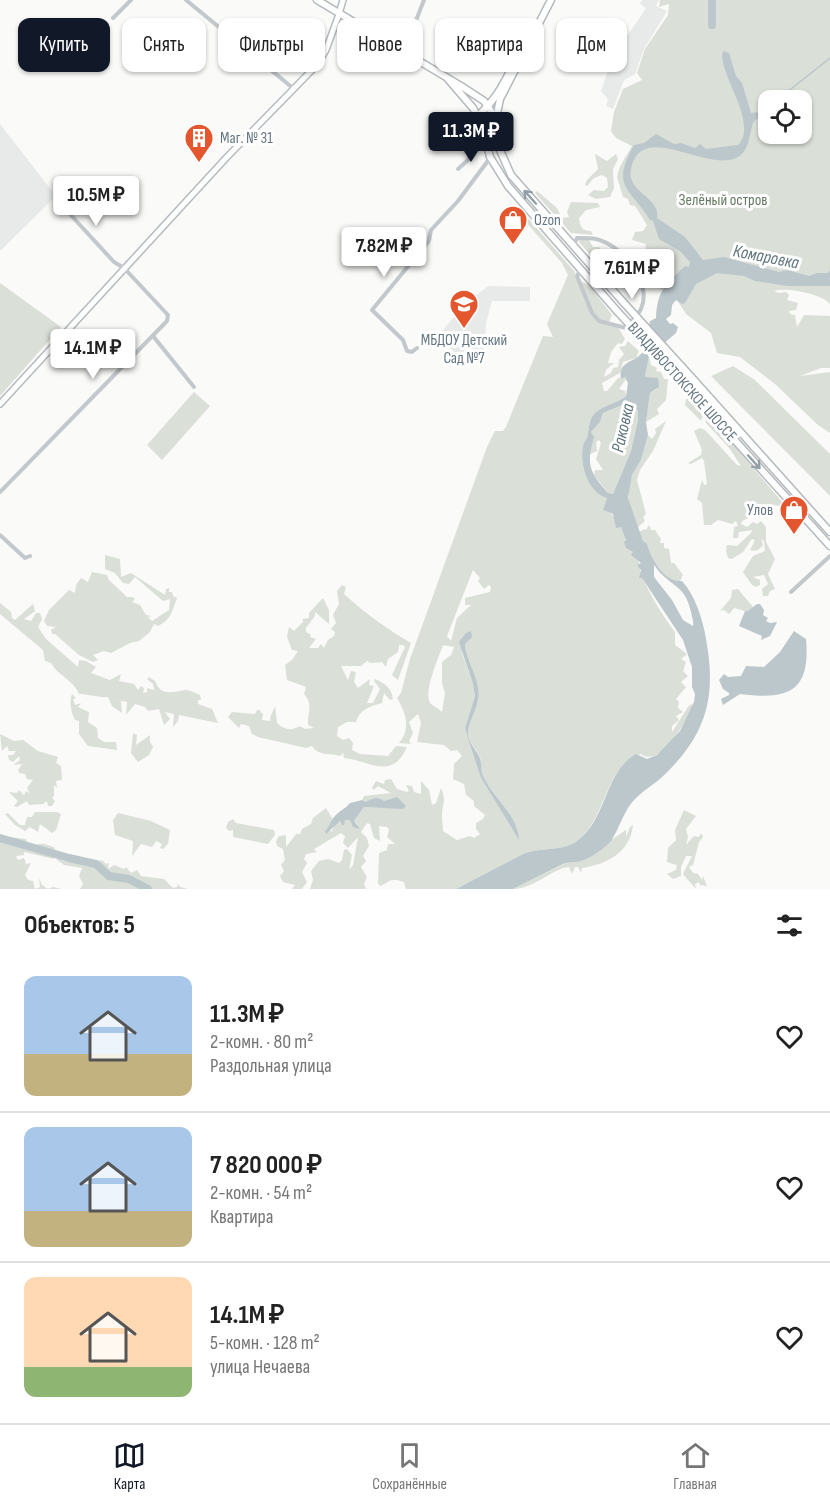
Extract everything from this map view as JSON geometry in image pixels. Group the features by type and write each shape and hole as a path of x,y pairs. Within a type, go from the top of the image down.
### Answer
{"highway":[{"path":"317,0 346,18"},
{"path":"549,0 500,99 495,120 488,127 481,124 481,113 489,108 549,0"},
{"path":"423,64 484,101 495,120"},
{"name":"ВЛАДИВОСТОКСКОЕ ШОССЕ","path":"448,79 467,101 481,124 490,158 508,186 617,311 830,546"},
{"name":"ВЛАДИВОСТОКСКОЕ ШОССЕ","path":"495,120 500,154 506,168 573,246 830,532"},
{"path":"596,287 604,280"},
{"path":"726,430 731,429 734,424"}],"main road":[{"path":"0,405 124,268 319,62 343,0"}],"street":[{"path":"113,18 131,0"},
{"path":"186,0 294,89"},
{"path":"417,18 424,0"},
{"path":"458,169 468,160 473,146"},
{"path":"417,348 412,352 407,351 403,340 372,310 429,241 431,230 490,158"},
{"path":"0,492 167,321 168,315 124,268 114,262 57,200"},
{"path":"573,246 577,238 597,239 621,252 632,267 643,288 643,299 640,309 626,328 599,321 592,313 577,276 581,269"},
{"path":"153,336 194,387"},
{"path":"0,535 20,555 25,558 30,556"},
{"path":"791,592 830,555"}],"shaded area":[{"path":"642,0 659,0 656,6 667,11 644,49 635,74 624,80 613,109 606,106 608,99 601,91 608,72 627,72 627,36 646,8 640,4"},
{"path":"723,51 729,53 736,76 742,83 751,113 758,112 758,118 754,121 744,152 728,160 713,160 663,148 649,148 638,154 631,169 634,184 654,205 657,218 685,237 703,260 724,257 779,272 787,270 809,276 828,273 830,270 830,286 788,286 755,281 744,276 717,273 696,284 685,303 682,304 676,300 672,305 671,315 666,319 670,324 673,323 678,327 676,333 649,356 645,377 658,378 659,387 650,393 646,422 648,435 641,460 632,475 628,498 643,541 647,544 655,563 670,578 682,581 698,608 705,632 709,660 710,680 704,715 689,747 661,778 632,802 611,841 597,853 581,861 563,864 513,889 456,889 523,854 564,847 577,841 594,821 611,784 626,762 636,754 647,759 657,755 680,731 694,702 692,667 683,640 642,578 639,578 641,570 637,565 641,563 631,555 633,552 626,548 624,542 626,540 621,527 616,528 613,514 603,510 607,498 595,491 586,477 582,453 590,422 597,411 626,396 628,383 625,377 621,379 622,368 643,351 650,321 656,318 661,294 678,272 685,266 689,267 690,262 680,251 659,239 653,221 625,186 623,179 627,159 634,145 644,143 656,134 674,144 681,143 695,148 700,144 706,149 738,145 743,135 744,124 725,71","holes":["622,405 634,406 638,411 638,420 631,451 613,494 608,493 591,467 590,454 594,437 591,432 600,422 603,413","654,565 685,596 693,626 683,620 672,600 654,577"]},
{"path":"0,124 56,196 0,251"},
{"name":"МБДОУ Детский Сад №7","path":"488,286 530,287 530,301 492,301 486,323 484,360 481,363 467,363 437,337 465,304"},
{"path":"760,604 764,610 763,615 768,618 766,621 777,622 770,636 761,640 762,636 739,626 745,611"},
{"path":"471,631 472,637 465,644 477,682 478,695 468,737 480,758 483,776 510,815 518,831 519,840 481,778 465,728 475,696 459,642 466,633"},
{"path":"794,631 806,639 807,657 800,682 792,689 771,696 740,694 723,705 721,699 729,695 719,680 724,674 728,677 741,676 746,666 764,667 780,652"},
{"path":"397,797 406,806 403,809 364,807 354,821 360,829 353,827 350,820 345,820 344,825 340,821 326,834 325,831 333,819 350,803 362,800 366,802 375,798 384,801"}],"green space":[{"name":"Зелёный остров","path":"660,0 830,0 830,304 820,297 804,292 774,291 786,292 789,295 787,300 798,303 796,310 789,311 790,314 795,315 797,327 804,315 830,316 830,368 821,368 800,376 830,372 830,433 818,425 775,384 740,357 717,353 711,333 686,314 677,300 647,280 649,276 652,276 650,267 653,266 662,271 665,261 653,258 648,262 644,261 646,244 632,240 635,232 643,231 647,225 635,206 630,205 628,199 623,197 617,177 632,146 616,138 611,131 614,112 623,89 642,80 637,73 645,49 668,15 669,4 659,7"},
{"path":"595,154 607,161 616,154 618,159 613,169 614,188 610,197 596,199 588,195 594,190 604,191 608,187 607,178 602,175 594,178 587,186 585,185 598,169"},
{"path":"537,191 557,208 562,218 569,217 567,212 571,202 598,203 600,207 586,210 579,218 582,228 591,231 593,235 571,233 535,193"},
{"path":"527,217 575,272 576,279 589,285 612,315 609,322 618,327 625,339 622,344 618,343 611,352 608,363 614,363 606,370 604,377 611,373 613,368 618,367 619,360 624,354 619,347 625,346 628,341 639,351 636,358 623,362 620,373 602,383 604,391 607,391 619,377 621,379 624,376 626,379 619,389 625,391 626,396 601,409 593,416 583,446 582,461 590,484 595,491 607,498 604,510 621,525 626,548 635,554 646,586 675,632 675,645 687,654 681,659 686,662 683,671 688,676 681,682 686,687 676,699 679,702 678,708 683,712 676,716 679,720 672,726 672,732 688,707 693,705 679,731 664,749 648,757 641,754 629,760 620,769 587,832 571,844 523,854 456,889 406,889 404,882 396,880 380,886 378,883 379,853 387,850 388,844 395,844 387,837 389,830 387,827 379,826 380,841 374,838 370,824 367,823 361,832 367,838 369,846 363,856 366,861 361,867 367,877 364,884 366,889 310,889 313,880 311,871 319,861 328,859 339,863 344,850 347,849 352,855 349,870 353,865 358,837 348,848 343,843 345,836 341,833 314,849 317,852 306,854 304,859 307,863 302,872 307,882 302,889 292,889 295,885 283,882 280,876 284,871 281,865 285,860 283,849 277,846 276,841 279,836 286,835 286,847 296,834 300,834 302,829 311,824 313,818 326,808 332,818 329,828 331,832 337,821 340,821 342,825 345,820 350,820 360,826 354,821 364,807 400,808 393,799 384,801 375,798 366,802 362,800 364,796 391,793 378,786 374,790 372,788 376,781 384,784 385,780 391,779 397,789 407,792 409,791 406,785 412,786 414,792 421,794 421,781 429,790 432,805 436,803 441,788 444,799 443,831 457,840 470,836 474,838 480,834 476,829 476,823 485,815 466,795 464,784 453,779 454,764 462,756 457,750 451,751 444,745 417,742 421,723 418,714 409,722 413,733 409,741 411,744 399,743 405,732 406,721 397,698 401,693 410,659 487,447 495,431 503,431 506,427 543,336 553,337 547,324 568,275 562,263 524,220","holes":["473,570 480,578 478,581 484,589 489,585 491,587 490,592 465,598 465,605 471,605 457,618 451,641 447,636","443,645 454,647 451,655 442,662 442,683 445,693 442,712 431,704 429,692 432,675","465,645 476,683 478,697 468,736 480,757 482,775 510,814 518,838 481,778 465,728 475,696 462,653"]},
{"path":"580,239 589,240 593,247 599,247 611,261 624,265 622,270 630,274 636,282 615,274 613,277 608,275 579,242"},
{"path":"0,283 61,327 0,396"},
{"path":"649,356 651,365 657,368 656,371 661,372 664,379 668,379 666,400 657,409 659,414 646,422 650,393 657,389 653,379 645,377"},
{"path":"733,366 755,380 830,454 830,496 711,376"},
{"path":"194,392 210,406 162,460 147,445"},
{"path":"692,398 699,410 712,421 716,430 726,436 783,503 742,521 741,524 747,527 753,522 757,524 761,521 766,527 766,542 775,559 768,574 775,589 770,591 768,596 763,596 762,589 768,584 764,575 753,577 760,580 760,585 756,587 743,572 753,556 765,551 764,541 761,539 763,545 752,551 750,550 755,540 752,539 743,552 732,559 728,558 727,545 737,546 752,530 739,532 738,538 733,538 734,527 738,526 736,521 732,524 718,520 711,525 704,525 702,503 697,499 702,480 704,485 707,484 704,461 702,458 691,464 688,463 701,455 702,450 694,431 700,428 705,430 737,465 741,466 730,449 706,423 705,418 702,417 701,421 685,405 686,399"},
{"path":"622,405 634,406 638,411 638,420 631,451 613,494 608,493 594,475 595,470 603,470 596,459 601,443 599,440 596,442 597,451 588,455 593,437 591,432 600,422 603,413"},
{"path":"666,421 637,480 646,514 643,517 645,521 638,527 628,505 632,475 641,460 648,435 652,439 656,433 655,429"},
{"path":"649,525 661,539 660,543 664,543 664,548 669,549 671,563 674,563 683,575 680,581 669,578 664,573 643,541 639,532 646,530"},
{"path":"105,555 120,559 121,577 131,573 165,595 166,589 169,588 169,592 177,598 166,621 158,626 154,624 150,632 139,641 111,653 104,651 93,655 98,660 93,662 79,655 55,634 52,634 51,630 56,627 47,626 44,621 49,610 69,590 75,593 76,585 81,578 88,582 92,572 107,575 109,580 127,597 135,599 132,602 140,605 146,615 152,616 148,617 152,621 169,610 170,599 163,601 135,577 129,584 123,583 115,573 105,569"},
{"path":"342,585 346,587 344,594 352,601 411,643 398,680 392,675 405,647 403,645 399,645 398,652 388,659 386,667 382,662 367,661 361,666 341,666 348,680 351,671 356,672 354,682 358,688 370,679 369,685 374,686 367,703 373,703 380,689 375,679 390,689 393,699 390,700 384,693 382,703 366,709 356,722 347,722 338,727 337,736 343,740 349,738 353,743 352,750 360,754 388,756 396,746 407,747 395,763 388,766 372,765 344,758 343,753 340,756 321,753 312,746 306,748 258,737 252,734 249,726 241,724 239,728 228,717 232,712 255,714 257,710 260,710 263,713 262,720 271,721 275,706 277,723 282,727 314,728 308,725 309,702 304,694 306,687 287,680 285,665 298,651 292,650 287,637 289,627 294,631 303,619 309,618 309,613 323,598 329,610 329,624 315,612 306,632 311,635 310,637 316,639 309,648 318,648 321,644 324,648 328,640 334,636 335,632 331,629 336,623 333,615 339,604 337,591"},
{"path":"738,589 753,607 748,612 734,608 729,614 724,610 720,611 731,598 732,590"},
{"path":"0,603 11,612 15,620 33,604 35,611 24,619 31,621 36,613 40,613 42,619 38,627 46,639 78,667 79,660 86,661 96,667 91,673 110,680 121,674 119,681 134,684 138,690 141,686 144,688 143,693 147,692 147,688 154,690 153,684 147,679 149,677 164,691 185,690 200,695 201,700 198,700 198,704 212,709 218,723 179,715 173,727 174,714 165,712 170,719 164,725 159,709 148,711 145,707 135,704 126,715 127,702 113,699 121,701 122,713 112,706 108,697 79,694 77,689 51,663 45,661 43,650 0,614"},
{"path":"72,694 76,698 73,699 75,705 81,703 78,707 89,712 88,722 97,728 98,738 104,742 116,742 117,750 88,746 79,734 79,721 75,720 72,714"},
{"path":"133,733 137,735 136,745 150,735 153,747 149,755 138,762 131,753"},
{"path":"0,734 14,741 23,740 38,751 58,757 56,763 61,766 62,780 56,781 57,788 54,785 52,798 55,801 52,806 48,806 47,801 43,804 29,805 27,801 17,807 14,806 18,801 9,792 17,793 19,790 24,795 26,791 30,794 27,788 33,780 19,773 18,770 22,764 13,765 20,760 19,756 13,762 9,760 8,755 13,755 16,751 9,751 7,746 2,751"},
{"path":"684,810 696,816 686,829 688,837 686,845 694,836 699,837 701,833 703,837 699,842 693,865 689,867 702,880 703,876 707,886 700,885 699,882 695,884 696,889 683,874 692,856 686,856 681,867 681,876 673,879 667,874 676,870 677,865 667,862 668,848 676,840 675,830"},
{"path":"35,812 61,814 56,830 52,833 40,824 38,832 30,827 25,831 15,825 5,814 8,813 20,825 25,825 27,817 32,817"},
{"path":"118,813 151,821 170,830 168,844 163,849 160,848 162,844 156,841 152,847 141,844 132,856 133,841 115,835 113,820"},
{"path":"233,819 236,823 274,830 275,835 268,844 233,837 233,830 229,831 226,828 228,822"},
{"path":"633,825 627,843 609,860 582,868 581,873 578,867 575,867 572,874 569,867 563,868 529,886 513,889 572,860 580,861 626,830 626,837"},
{"path":"0,836 26,839 27,842 22,847 23,849 40,844 55,848 54,851 47,853 54,859 24,852 24,855 16,856 18,860 24,858 26,864 31,863 25,875 28,880 33,881 35,889 0,889"},
{"path":"59,857 63,861 82,862 85,866 102,860 106,864 109,863 108,869 114,865 124,869 126,867 131,873 137,870 141,876 164,879 173,888 178,884 188,889 80,889 83,884 79,876 82,868 64,865 56,859"},
{"path":"39,878 42,885 48,889 35,889 40,887"}],"waterway":[{"name":"Раковка","path":"712,0 712,25"},
{"path":"790,90 830,58"},
{"path":"0,838 96,864 109,876 129,879 148,889"}],"place":[{"name":"Маг. № 31","path":"199,164"},
{"name":"Ozon","path":"513,246"},
{"name":"МБДОУ Детский Сад №7","path":"464,330"},
{"name":"Улов","path":"794,536"}],"water label":[{"name":"Комаровка","path":"766,257"}]}
